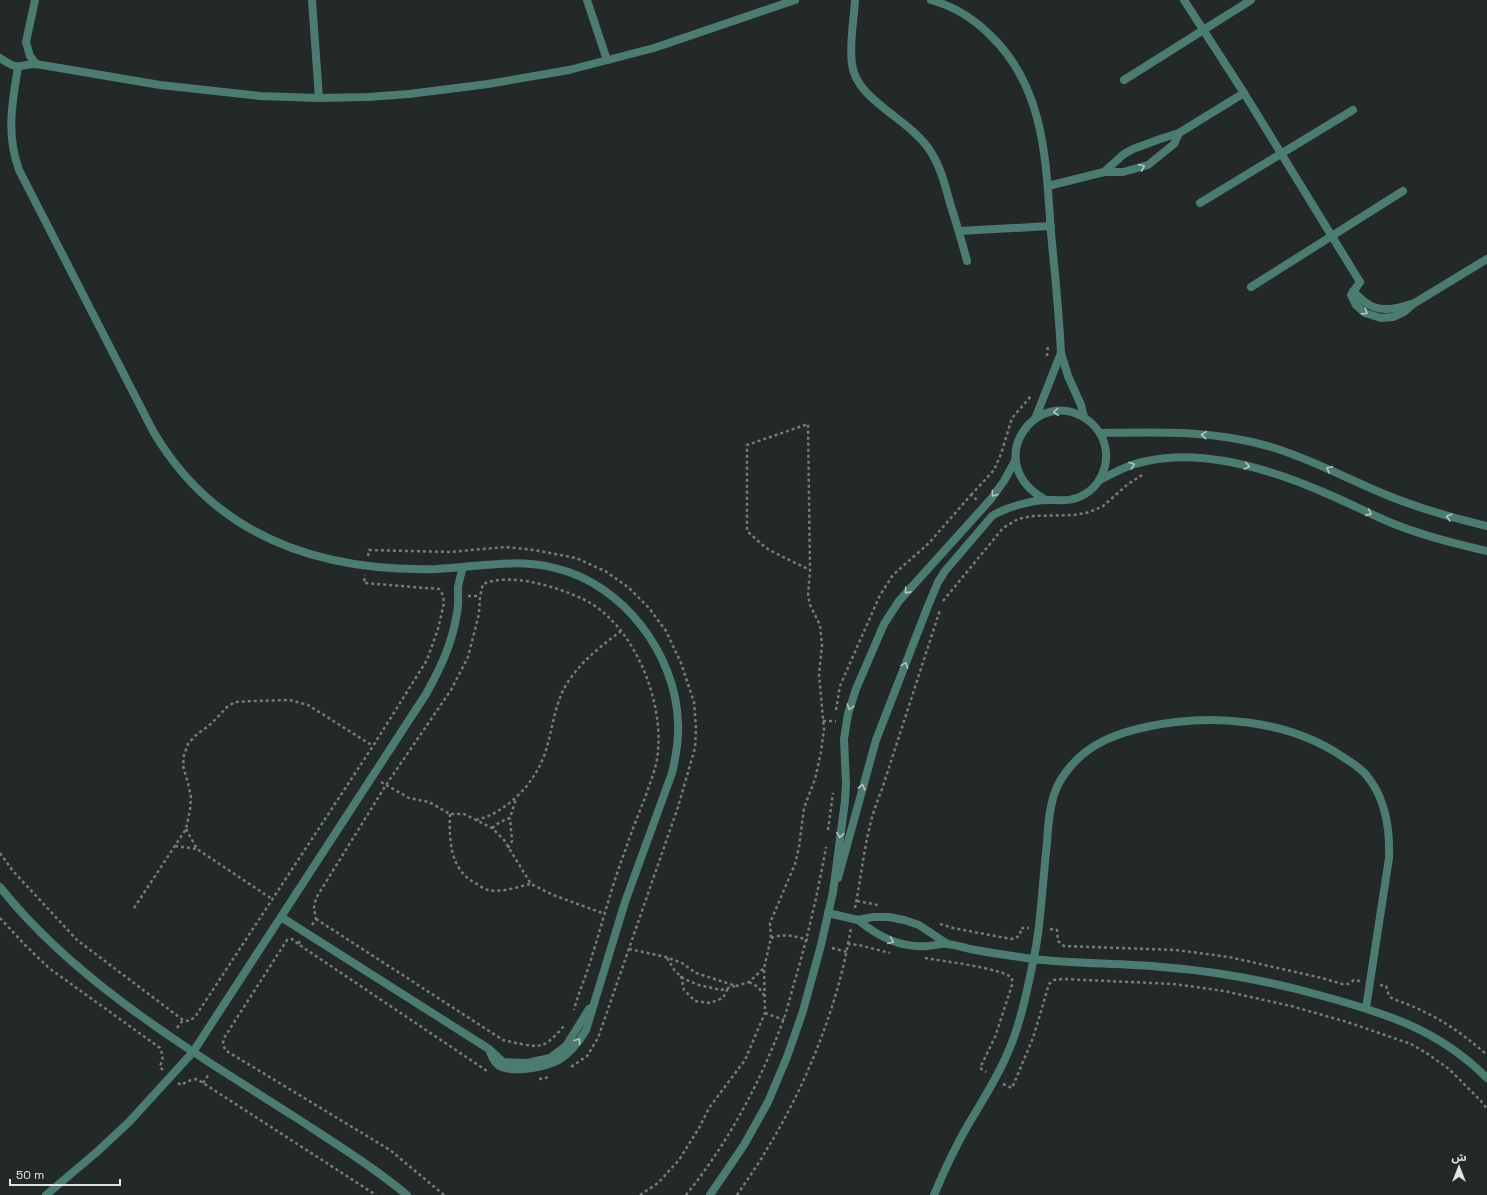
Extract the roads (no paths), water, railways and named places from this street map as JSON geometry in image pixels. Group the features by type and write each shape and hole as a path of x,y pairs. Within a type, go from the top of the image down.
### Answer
{"street":[{"path":"35,0 26,42 30,56 36,64"},
{"path":"312,0 319,98"},
{"path":"587,0 607,60"},
{"path":"0,58 12,67 36,64 160,86 260,96 319,98 368,97 449,90 569,70 654,48 795,0"},
{"path":"855,0 851,56 856,80 867,94 913,130 931,151 942,174 967,261"},
{"path":"931,0 960,13 979,25 996,40 1017,68 1026,84 1036,111 1042,138 1048,186 1061,353 1068,376 1081,405 1084,417"},
{"path":"1184,0 1244,93 1280,154 1360,282 1354,291 1371,307 1378,309 1390,309 1413,304 1487,259"},
{"path":"1124,80 1251,0"},
{"path":"18,67 10,126 14,156 19,170 153,431 173,462 194,487 235,520 281,544 305,553 366,566 414,569 506,564 542,565 569,572 596,585 626,609 645,631 662,659 673,690 678,723 676,750 672,773 625,902 596,998 566,1046 550,1058 527,1063 503,1062 489,1049 281,918"},
{"path":"1104,172 1124,154 1160,138 1179,133 1244,93"},
{"path":"1200,203 1354,110"},
{"path":"1048,186 1104,172 1123,172 1148,165 1174,144 1179,133"},
{"path":"1251,287 1403,191"},
{"path":"959,231 1051,226"},
{"path":"710,1195 744,1145 768,1102 787,1057 803,1011 821,945 833,892 845,801 846,784 844,740 848,714 856,689 884,624 891,612 907,590 991,499 1004,481 1015,461 1018,442 1022,434 1035,419 1061,353"},
{"path":"1035,419 1044,414 1064,411 1084,417 1093,424 1100,433 1104,442 1106,462 1100,480"},
{"path":"1100,433 1204,434 1270,446 1315,462 1388,496 1421,508 1487,526"},
{"path":"833,892 838,879 870,757 938,582 945,570 992,516 998,512 1008,508 1046,500 1066,501 1076,499 1089,491 1100,480 1122,469 1148,460 1187,458 1224,461 1249,466 1330,494 1394,524 1422,534 1487,551"},
{"path":"1015,461 1018,471 1029,488 1046,500"},
{"path":"959,534 969,543"},
{"path":"46,1195 98,1151 129,1122 193,1052 426,694 448,652 458,611 458,588 463,567"},
{"path":"934,1195 954,1151 1008,1053 1015,1036 1027,989 1039,929 1051,806 1058,784 1069,768 1090,748 1127,731 1180,721 1217,720 1246,723 1282,730 1311,740 1348,760 1366,774 1384,807 1388,826 1389,851 1366,1008"},
{"path":"0,887 24,916 87,974 145,1018 193,1052 356,1156 387,1178 407,1195"},
{"path":"828,913 856,920 883,938 913,946 928,946 946,943 988,952 1033,959 1161,967 1223,974 1284,986 1366,1008 1401,1020 1436,1038 1462,1056 1487,1078"},
{"path":"856,920 873,917 889,917 904,920 919,925 946,943"}]}
